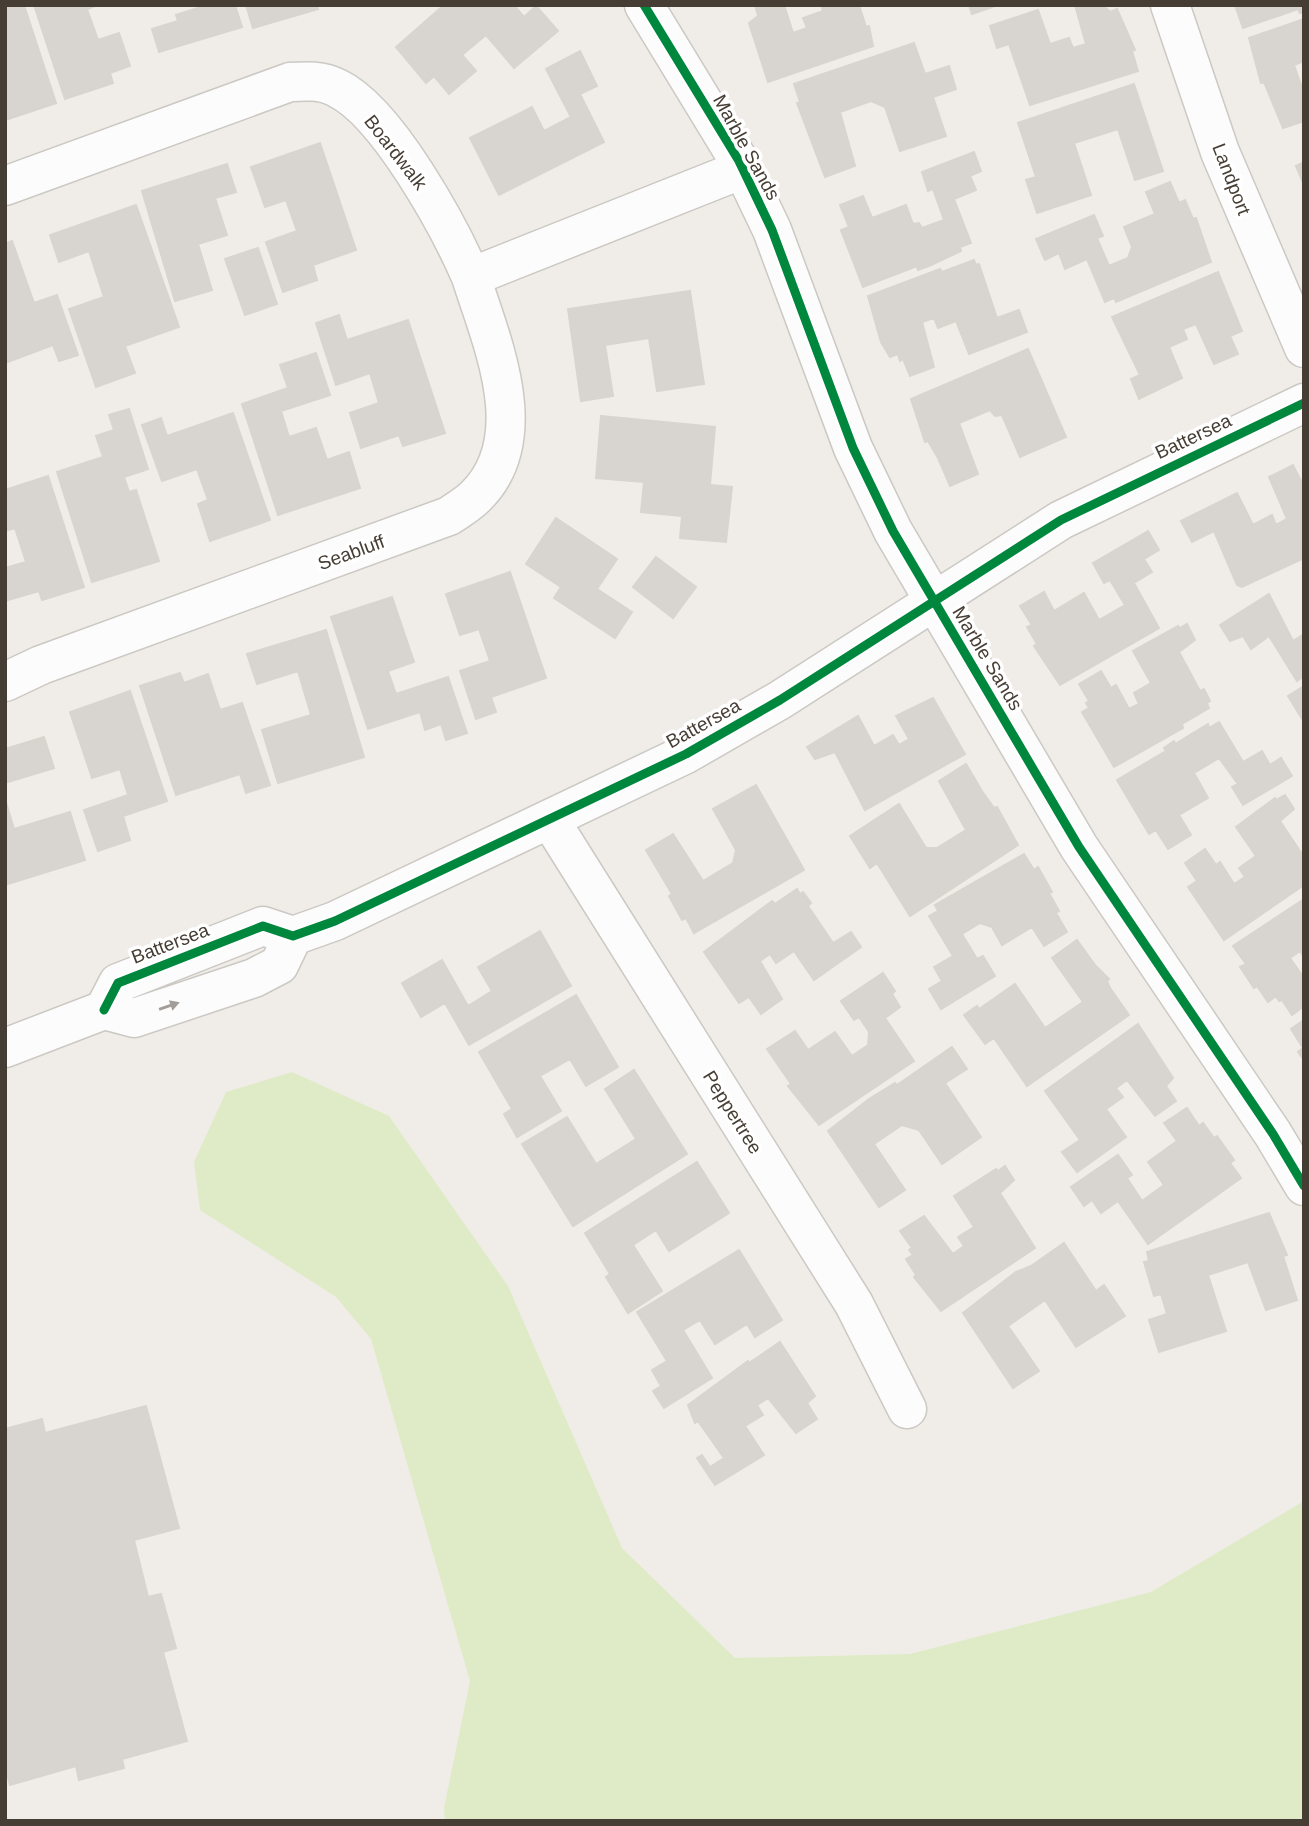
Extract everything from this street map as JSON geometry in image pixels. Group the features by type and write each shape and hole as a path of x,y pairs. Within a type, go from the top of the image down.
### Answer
{"street":[{"name":"Marble Sands","path":"644,5 743,169 772,230 853,447 893,531 1079,847 1273,1134 1304,1186"},
{"name":"Landport","path":"1170,5 1220,152 1304,348"},
{"name":"Boardwalk","path":"5,186 290,82 314,81 337,88 357,101 396,145 432,198 471,278"},
{"path":"471,278 743,169"},
{"name":"Seabluff","path":"5,682 41,665 449,516 475,497 491,477 502,452 506,419 495,354 471,278"},
{"name":"Battersea","path":"104,1010 118,983 263,926 293,936 335,921 698,748 780,700 1061,520 1304,403"},
{"name":"Peppertree","path":"550,820 853,1304 906,1409"},
{"path":"5,1048 104,1010 134,1018 217,990 279,965 293,936"},
{"path":"201,950 217,990"}],"green space":[{"path":"292,1072 389,1116 508,1286 622,1548 735,1658 910,1654 1151,1592 1304,1501 1304,1821 445,1821 444,1808 470,1681 371,1339 336,1297 200,1210 194,1162 226,1092"}],"building":[{"path":"5,5 24,5 56,103 5,120"},
{"path":"34,5 98,5 87,9 98,40 119,33 130,66 110,73 113,83 65,99"},
{"path":"197,5 235,5 242,27 159,52 152,29 178,21 176,15 198,8"},
{"path":"246,5 317,5 318,9 253,28"},
{"path":"444,5 514,5 524,17 536,6 558,31 514,68 486,35 462,55 476,71 449,94 434,76 426,83 396,47"},
{"path":"755,5 785,8 793,33 807,28 803,18 823,11 821,5 859,5 866,27 869,26 873,46 768,82 749,23 758,16"},
{"path":"969,5 998,5 972,14"},
{"path":"1075,5 1103,5 1110,12 1117,9 1135,50 1132,51 1138,71 1030,105 1009,44 997,48 990,26 1038,10 1050,44 1069,38 1073,48 1086,44"},
{"path":"1235,5 1304,5 1304,12 1300,13 1298,9 1243,28"},
{"path":"1304,19 1304,61 1294,65 1302,88 1304,121 1283,128 1264,82 1261,83 1249,38"},
{"path":"914,43 925,74 949,66 956,89 933,97 946,136 900,151 885,107 871,101 840,112 855,166 825,177 797,103 800,102 794,84"},
{"path":"580,51 597,86 580,94 604,142 499,195 470,138 532,107 544,131 571,117 546,69"},
{"path":"1134,84 1163,171 1135,180 1118,129 1074,143 1091,195 1037,213 1026,180 1036,177 1018,123"},
{"path":"320,143 356,250 313,265 317,280 283,292 266,242 297,231 286,200 265,207 251,167"},
{"path":"974,152 981,171 970,176 976,190 954,199 971,243 960,247 961,251 929,266 918,270 917,266 863,287 841,230 849,227 840,205 863,196 872,218 906,205 913,224 919,223 922,228 944,220 933,189 928,191 922,172"},
{"path":"1304,162 1304,185 1296,166"},
{"path":"227,164 236,192 215,198 227,235 198,244 212,290 175,301 142,191"},
{"path":"1170,182 1179,203 1185,200 1193,219 1196,218 1211,262 1116,302 1114,298 1105,302 1087,259 1065,269 1059,253 1045,260 1036,239 1094,215 1103,236 1097,238 1109,266 1128,258 1132,247 1124,227 1155,214 1146,192"},
{"path":"136,205 179,327 125,346 135,373 96,387 69,309 104,297 89,251 59,262 50,235"},
{"path":"12,241 34,303 57,295 78,355 59,361 53,345 5,363 5,244"},
{"path":"258,248 277,304 245,315 225,259"},
{"path":"974,260 976,265 979,264 997,318 1019,310 1027,332 969,354 956,321 938,328 934,318 922,322 934,367 910,376 903,359 900,361 898,354 890,357 881,342 868,296 940,269 942,272"},
{"path":"1218,272 1242,331 1230,336 1238,354 1214,364 1196,324 1183,329 1187,339 1169,347 1182,378 1139,399 1131,379 1140,375 1112,317"},
{"path":"690,291 704,384 657,391 649,338 605,345 613,396 581,401 568,309"},
{"path":"339,315 347,340 408,320 445,433 403,446 399,435 361,448 350,413 379,403 370,373 336,385 316,323"},
{"path":"1028,349 1066,437 1020,457 1002,415 995,416 990,410 959,423 978,474 950,486 938,458 928,441 925,442 911,399"},
{"path":"316,353 330,395 281,411 289,437 316,428 327,460 349,452 360,488 278,515 242,404 288,388 280,365"},
{"path":"129,409 148,469 124,477 129,492 136,490 159,561 92,582 57,472 103,457 96,436 114,430 109,415"},
{"path":"233,413 270,520 210,541 198,504 208,500 197,469 162,481 142,425 161,418 167,436"},
{"path":"601,416 715,427 710,485 732,487 726,542 680,538 682,516 641,512 644,482 596,478"},
{"path":"1293,465 1301,481 1304,480 1304,558 1242,587 1237,585 1214,531 1192,542 1181,521 1237,493 1253,525 1272,515 1276,525 1287,519 1269,477"},
{"path":"48,476 84,587 42,600 39,591 5,601 5,568 26,562 15,528 5,531 5,490"},
{"path":"556,518 617,559 597,589 632,612 615,638 554,598 561,587 526,564"},
{"path":"1148,531 1159,550 1144,559 1152,572 1134,583 1159,628 1060,685 1034,646 1037,644 1027,627 1032,625 1020,606 1044,592 1054,611 1084,593 1099,620 1125,605 1110,580 1104,583 1093,563"},
{"path":"656,557 696,587 673,618 633,587"},
{"path":"510,572 546,678 491,697 496,712 476,719 460,671 490,661 479,629 460,635 446,594"},
{"path":"1269,594 1293,641 1304,634 1304,676 1297,681 1269,636 1251,649 1243,636 1230,641 1220,625"},
{"path":"392,597 414,662 388,671 396,694 448,677 467,733 446,740 441,724 425,730 420,712 368,729 331,617"},
{"path":"1187,624 1195,640 1179,652 1200,691 1204,689 1210,701 1207,703 1209,708 1182,724 1183,728 1114,767 1082,712 1089,708 1086,703 1089,701 1079,684 1101,671 1111,688 1116,685 1129,709 1139,704 1134,693 1151,683 1133,651 1178,626 1180,628"},
{"path":"326,630 364,757 278,783 262,730 311,715 298,671 257,684 247,654"},
{"path":"180,673 184,683 208,674 220,710 242,703 270,785 246,793 240,774 176,795 140,686"},
{"path":"1304,686 1304,722 1288,696"},
{"path":"130,691 167,801 123,816 130,840 98,851 84,810 128,795 120,769 92,778 70,712"},
{"path":"933,698 965,754 865,810 835,752 815,759 807,747 858,716 874,746 893,735 899,745 909,739 896,716"},
{"path":"1219,722 1243,762 1262,751 1270,765 1281,758 1292,776 1243,805 1232,787 1238,784 1219,758 1194,773 1208,798 1179,815 1191,835 1168,849 1156,830 1149,834 1117,780 1166,751 1164,748 1174,741 1175,744 1208,724 1209,728"},
{"path":"44,737 54,768 5,783 5,749"},
{"path":"966,764 994,808 997,807 1018,845 910,916 877,863 870,868 850,836 899,804 926,848 937,848 966,830 939,781"},
{"path":"756,785 804,870 694,933 686,918 682,920 669,896 672,894 646,850 673,834 703,881 733,863 736,850 713,809"},
{"path":"1285,795 1294,809 1280,821 1304,857 1304,885 1224,940 1188,887 1197,881 1185,863 1205,849 1216,865 1220,862 1234,884 1245,877 1239,868 1256,856 1236,827 1275,798 1276,800"},
{"path":"5,799 14,829 70,812 85,860 5,885"},
{"path":"1024,854 1034,870 1038,867 1052,892 1049,893 1059,911 1056,913 1067,932 1044,946 1032,927 1002,945 992,927 980,923 962,934 977,959 983,956 995,976 941,1009 929,989 942,981 934,967 953,956 929,916 938,911 935,905"},
{"path":"797,889 800,894 803,892 811,903 808,906 833,943 851,932 861,947 814,980 794,951 776,963 770,954 760,961 782,999 761,1014 749,997 739,1003 704,952 772,901 775,904"},
{"path":"1304,899 1304,957 1300,951 1290,958 1304,978 1304,1006 1292,1015 1282,1000 1279,1001 1276,996 1268,1002 1257,986 1254,988 1240,967 1246,964 1233,946"},
{"path":"540,931 571,986 469,1045 445,1003 421,1017 402,983 442,960 468,1006 492,991 478,967"},
{"path":"1077,940 1109,979 1107,981 1110,988 1129,1015 1027,1086 994,1038 985,1044 964,1015 977,1006 979,1009 1015,984 1045,1028 1083,1002 1052,958"},
{"path":"883,973 895,991 892,994 900,1007 885,1018 914,1061 819,1125 788,1086 791,1084 767,1049 795,1031 808,1050 835,1032 852,1056 868,1045 869,1032 859,1017 854,1020 841,1001"},
{"path":"576,995 618,1067 586,1086 570,1059 540,1076 561,1111 517,1137 504,1114 512,1109 479,1052"},
{"path":"1304,1020 1304,1060 1298,1052 1303,1048 1291,1029"},
{"path":"1138,1024 1173,1078 1166,1086 1176,1101 1155,1116 1127,1080 1116,1088 1123,1097 1106,1109 1126,1137 1077,1172 1062,1152 1080,1140 1045,1091"},
{"path":"952,1047 967,1069 945,1083 981,1137 942,1164 919,1130 902,1125 874,1144 905,1190 879,1207 828,1131 869,1099 895,1083 897,1085"},
{"path":"634,1070 687,1154 573,1226 522,1144 567,1117 596,1164 636,1139 605,1089"},
{"path":"1187,1108 1199,1126 1203,1123 1214,1138 1217,1136 1234,1160 1230,1163 1241,1178 1148,1244 1118,1201 1101,1213 1092,1200 1084,1206 1071,1187 1118,1155 1132,1175 1127,1178 1142,1201 1164,1185 1148,1162 1177,1141 1164,1123"},
{"path":"697,1162 729,1213 669,1251 656,1230 633,1245 662,1291 628,1313 606,1277 610,1274 585,1233"},
{"path":"1005,1166 1014,1180 1000,1193 1035,1248 941,1311 914,1277 916,1275 906,1259 913,1255 909,1250 912,1248 900,1231 924,1216 953,1254 964,1246 958,1237 974,1227 954,1196"},
{"path":"1269,1213 1287,1255 1283,1256 1297,1300 1266,1310 1248,1262 1208,1275 1226,1331 1159,1352 1149,1320 1167,1314 1161,1294 1154,1296 1144,1262 1149,1261 1147,1252"},
{"path":"1064,1243 1096,1291 1104,1285 1125,1316 1076,1347 1045,1300 1008,1326 1039,1371 1013,1388 963,1313 1016,1272 1031,1266"},
{"path":"739,1250 782,1320 755,1337 747,1324 715,1344 700,1320 683,1330 712,1378 664,1408 653,1391 661,1386 652,1370 667,1361 637,1312"},
{"path":"780,1342 815,1396 807,1403 817,1419 796,1433 768,1398 757,1405 763,1415 745,1426 764,1455 715,1485 697,1458 702,1455 710,1467 724,1458 698,1421 695,1423 688,1405 748,1361 749,1363"},
{"path":"146,1406 179,1528 134,1540 148,1597 161,1594 176,1648 163,1652 187,1741 122,1759 124,1768 79,1780 76,1766 10,1785 5,1766 5,1429 42,1419 45,1433"}],"cycle path":[{"path":"644,5 739,161 772,230 853,448 893,531 1079,847 1273,1134 1304,1186"},
{"path":"104,1010 118,983 263,926 293,936 335,921 686,754 780,700 1061,520 1304,403"}]}
